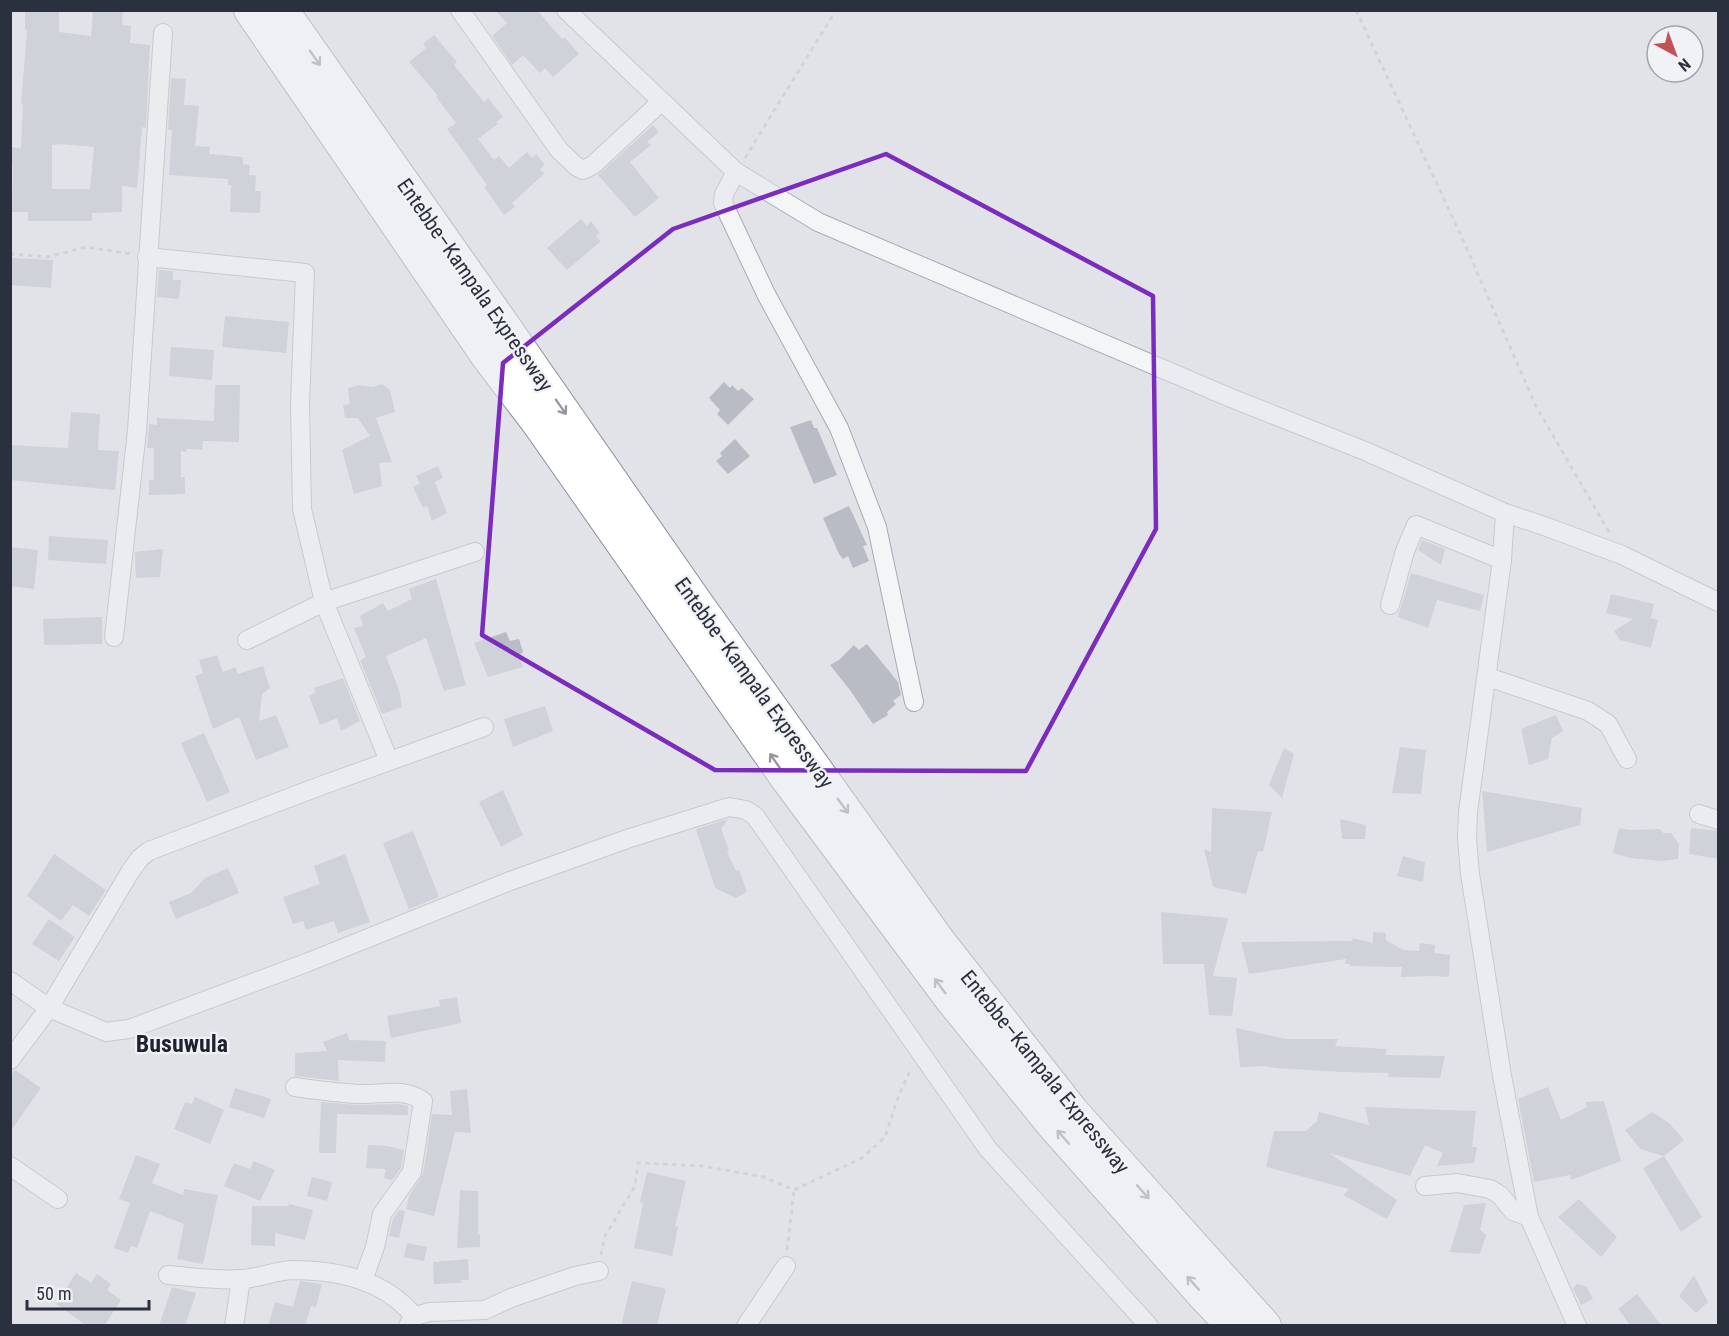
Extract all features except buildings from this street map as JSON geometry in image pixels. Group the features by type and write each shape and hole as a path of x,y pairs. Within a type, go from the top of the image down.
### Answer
{"highway":[{"name":"Entebbe–Kampala Expressway","path":"250,10 487,356 545,432 787,779 950,998 1052,1124 1233,1326"},
{"name":"Entebbe–Kampala Expressway","path":"282,10 698,605 939,941 1073,1112 1265,1326"}],"street":[{"path":"460,10 559,150 583,170 593,165 661,102"},
{"path":"567,10 736,172 818,222 1220,394 1365,451 1506,513 1622,555 1719,602"},
{"path":"114,637 136,431 163,33"},
{"path":"736,172 724,194 723,203 766,294 843,439 877,527 914,702"},
{"path":"147,257 305,273 300,404 302,509 324,602 389,761"},
{"path":"1506,513 1488,677 1468,812 1467,838 1470,874 1502,1076 1529,1217 1577,1326"},
{"path":"1390,604 1405,551 1416,525 1502,560"},
{"path":"248,640 324,602 475,552"},
{"path":"1488,677 1588,711 1608,724 1627,759"},
{"path":"10,1060 49,1008 130,872 140,858 149,851 484,727"},
{"path":"10,981 49,1008 106,1032 129,1029 306,963 510,881 627,839 729,807 746,810 755,816 988,1149 1149,1326"},
{"path":"1699,814 1719,820"},
{"path":"296,1088 360,1094 396,1092 413,1094 423,1101 412,1172 382,1214 375,1247 363,1280"},
{"path":"10,1166 58,1199"},
{"path":"1425,1186 1457,1183 1490,1189 1500,1196 1513,1211 1529,1217"},
{"path":"746,1326 786,1266"},
{"path":"168,1275 241,1280 291,1270 339,1274 378,1286 404,1304 413,1315 410,1321"},
{"path":"410,1321 429,1312 485,1310 511,1298 575,1276 599,1271"},
{"path":"234,1326 241,1280"}],"path":[{"path":"736,172 836,10"},
{"path":"1356,10 1463,240 1536,406 1622,555"},
{"path":"10,254 48,257 86,247 117,250 147,257"},
{"path":"599,1271 604,1236 635,1186 638,1163 703,1166 764,1177 794,1190 862,1158 885,1137 897,1100 918,1052"},
{"path":"786,1266 794,1190"}],"highlighted area":[{"path":"886,154 1153,296 1156,529 1026,771 715,770 482,635 503,363 673,229"}],"district":[{"name":"Busuwula","path":"182,1044"}]}
